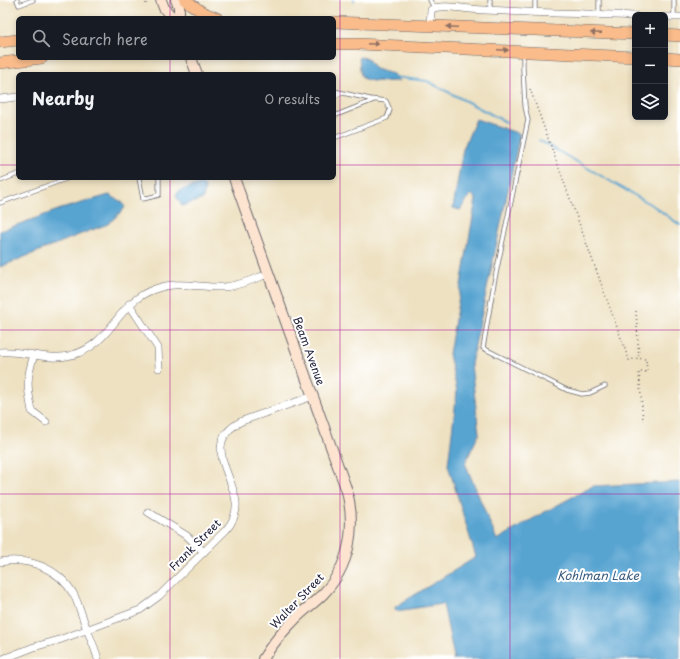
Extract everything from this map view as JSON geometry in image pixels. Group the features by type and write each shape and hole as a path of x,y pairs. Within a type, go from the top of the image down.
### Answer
{"main road":[{"path":"185,0 202,12 212,16"},
{"path":"336,22 632,34"},
{"path":"668,36 680,36"},
{"path":"0,42 16,40"},
{"path":"336,44 632,57"},
{"path":"668,58 680,59"},
{"path":"0,63 25,60"}],"street":[{"path":"161,0 164,8 171,16"},
{"path":"176,0 179,6 179,16"},
{"path":"430,26 430,13 434,8 442,7 632,16"},
{"path":"192,60 196,72"},
{"path":"0,99 16,97"},
{"name":"Beam Avenue","path":"235,180 347,491 352,518 351,534"},
{"path":"0,352 20,352 52,358 62,357 83,351 100,340 129,304 142,294 154,289 167,285 183,284 223,287 231,286 268,274"},
{"path":"129,304 158,348 159,368"},
{"path":"34,355 28,377 28,394 32,411 46,422"},
{"name":"Frank Street","path":"3,659 129,615 151,604 231,525 236,510 234,495 222,459 222,444 229,430 242,421 313,396"},
{"path":"148,512 188,536 204,552"},
{"name":"Walter Street","path":"263,659 281,634 296,618 324,593 332,583 345,560 351,534"},
{"path":"0,562 29,562 49,570 66,584 73,594 98,659"}],"lane":[{"path":"18,0 19,5 33,0"},
{"path":"430,0 434,8"},
{"path":"490,0 490,10"},
{"path":"535,0 535,12"},
{"path":"599,0 599,14"},
{"path":"674,0 677,17"},
{"path":"523,51 525,106 528,120 494,283 483,348 567,390 582,394 590,393 605,386"},
{"path":"336,92 386,101 390,110 387,118 336,137"},
{"path":"336,95 342,93"},
{"path":"336,115 375,100"},
{"path":"0,181 16,175"},
{"path":"0,203 57,180"},
{"path":"139,180 143,199 159,195 159,180"}],"path":[{"path":"529,87 629,360 639,358 642,360 646,359 647,372 640,372 642,421"},
{"path":"636,311 639,358"}],"water":[{"path":"359,57 367,58 375,69 393,74 399,81 373,81 364,79 360,73"},
{"name":"Kohlman Lake","path":"476,119 520,134 471,364 479,434 465,463 497,540 593,486 680,482 680,659 452,659 454,657 443,604 396,611 395,607 476,557 448,465 457,391 449,354 476,199 471,194 460,210 453,208 463,149"},
{"path":"201,183 205,187 203,199 182,206 176,196 179,191"},
{"path":"109,195 122,202 125,208 108,224 0,267 0,231 61,209"}],"waterway":[{"path":"394,77 427,81 506,122"},
{"path":"539,140 655,207 680,225"}]}
